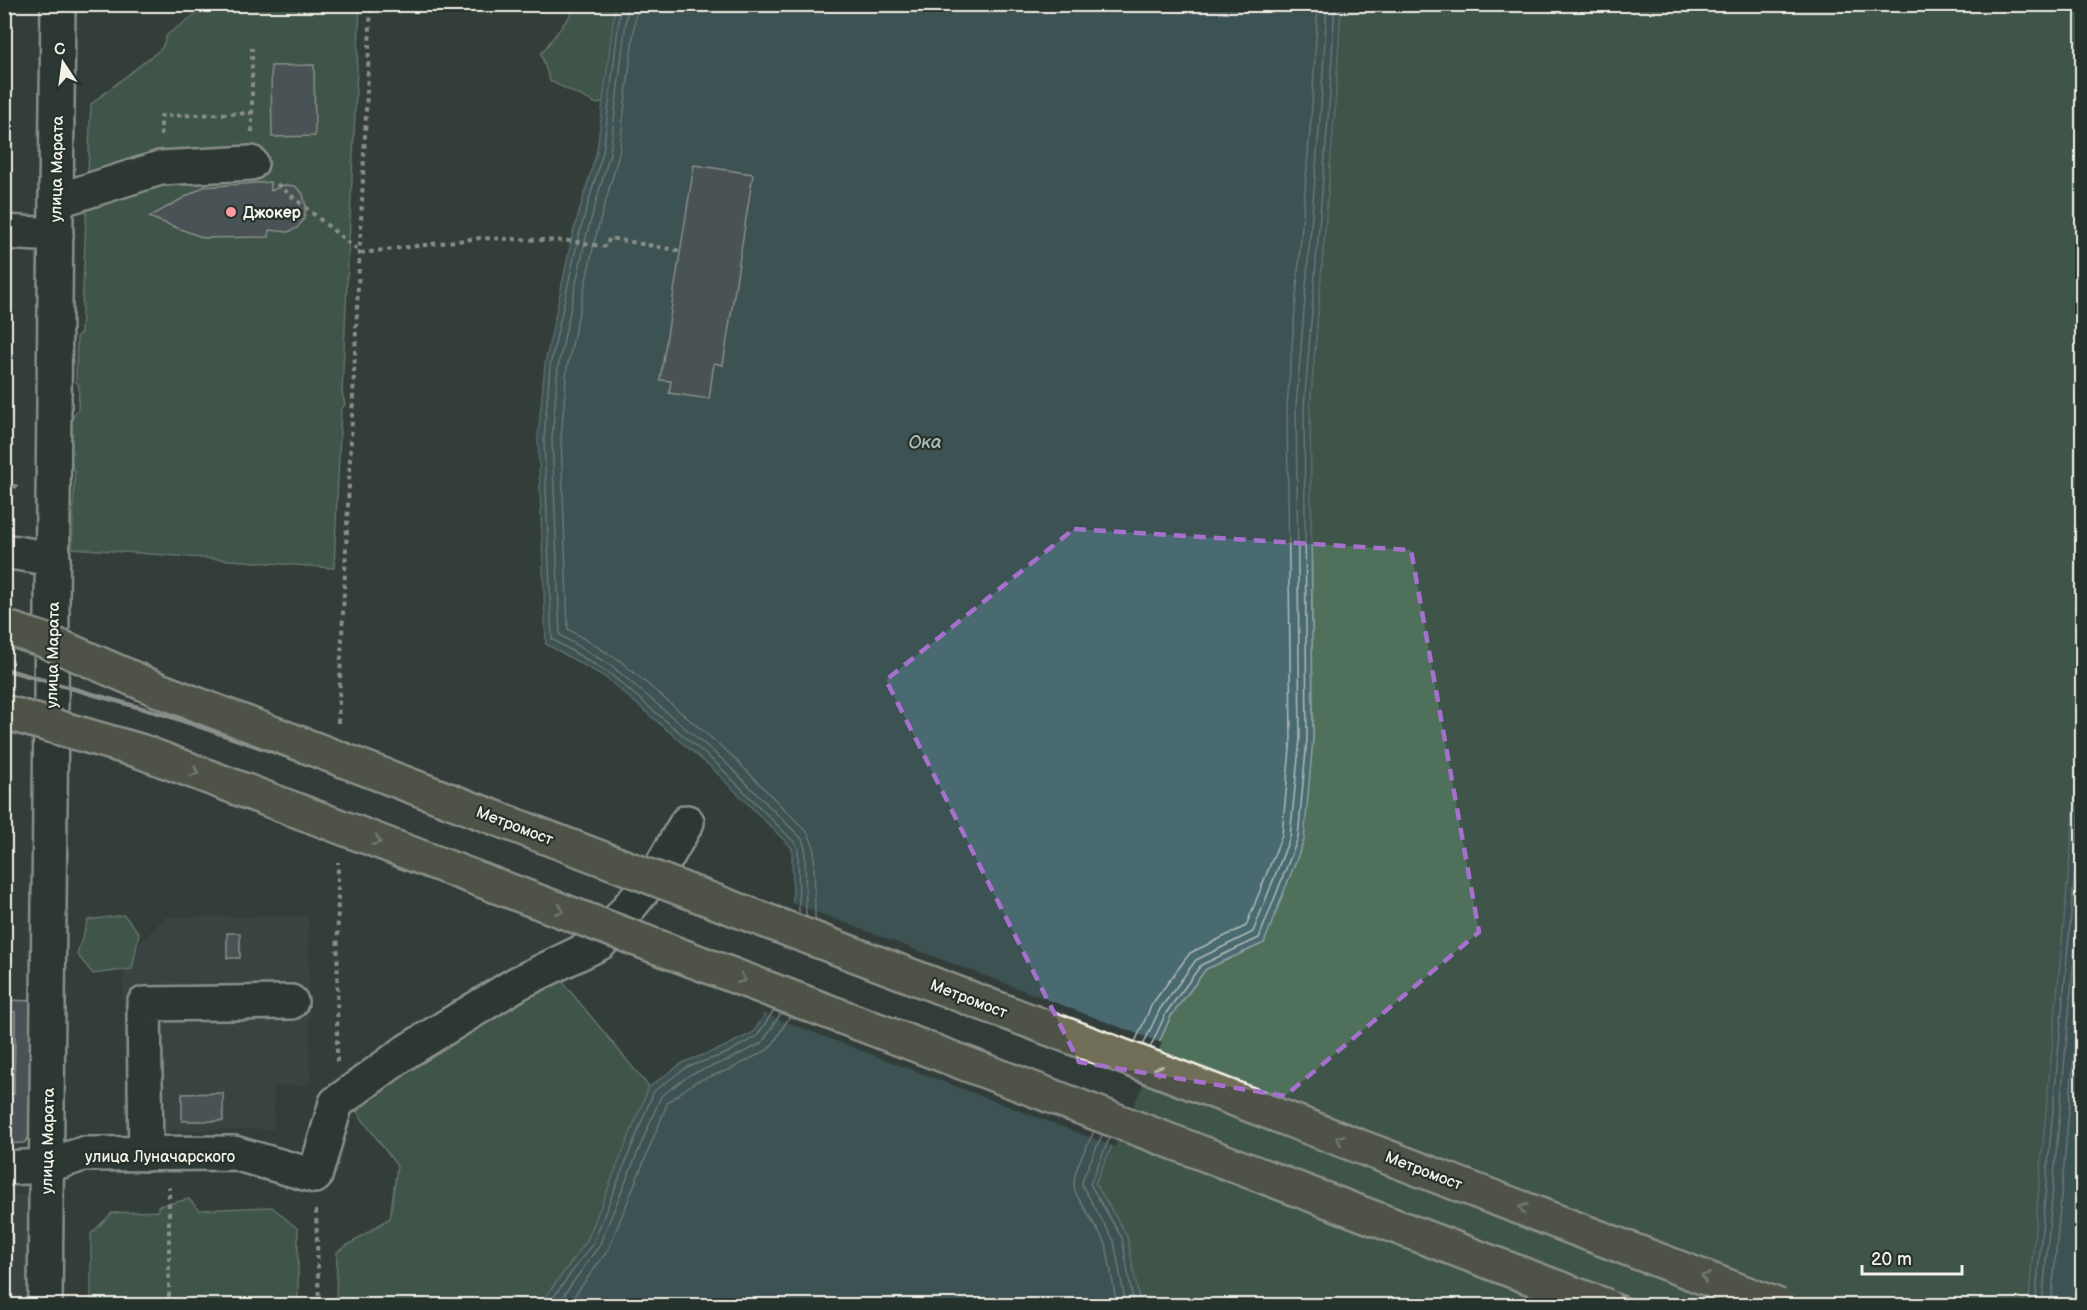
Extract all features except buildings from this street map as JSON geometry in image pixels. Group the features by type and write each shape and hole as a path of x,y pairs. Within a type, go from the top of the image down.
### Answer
{"main road":[{"path":"4,627 44,640 159,690"},
{"path":"4,649 159,690"},
{"name":"Метромост","path":"159,690 1779,1305"},
{"path":"4,712 140,752 1606,1305"},
{"path":"4,733 140,752"}],"street":[{"name":"улица Марата","path":"45,1305 58,6"},
{"path":"56,201 160,168 251,163"},
{"path":"4,232 56,235"},
{"path":"4,551 53,559"},
{"path":"315,1176 336,1103 407,1051 518,982 600,943 660,869 687,822"},
{"path":"158,1153 144,1004 291,1002"},
{"name":"улица Луначарского","path":"4,1168 46,1166 83,1154 234,1153 315,1176"}],"path":[{"path":"58,6 242,10 242,4"},
{"path":"338,727 371,4"},
{"path":"252,48 251,163 361,253 480,238 571,241 607,247 609,238 681,251"},
{"path":"160,168 161,116 252,113"},
{"path":"336,1103 338,856"},
{"path":"158,1153 169,1305"},
{"path":"315,1176 319,1305"}],"highlighted area":[{"path":"1074,529 1411,550 1479,932 1285,1096 1079,1062 886,680"}],"shaded area":[{"path":"308,916 310,1085 274,1086 274,1129 125,1131 123,960 165,917"},
{"path":"4,1195 23,1195 34,1209 32,1305 5,1305"}],"green space":[{"path":"208,5 360,5 342,392 345,405 341,409 334,568 72,548 75,470 72,469 68,425 78,409 77,336 81,333 91,104 162,48 167,35"},
{"path":"568,5 684,5 642,89 597,104 550,81 541,54 572,13"},
{"path":"1341,5 2082,5 2082,729 2029,1305 1140,1305 1127,1236 1095,1183 1171,1016 1206,969 1264,943 1313,739 1310,407 1335,107"},
{"path":"124,915 139,933 132,969 93,974 77,954 88,920"},
{"path":"556,974 649,1087 587,1241 539,1305 336,1306 337,1252 390,1218 397,1166 357,1112 377,1086"},
{"path":"189,1199 199,1210 272,1207 298,1229 298,1305 91,1305 91,1234 112,1213 158,1211 158,1206"}],"water":[{"name":"Ока","path":"615,5 1341,5 1335,107 1310,407 1313,739 1304,840 1264,943 1206,969 1171,1016 1095,1183 1127,1236 1140,1305 539,1306 587,1241 649,1087 684,1062 722,1048 754,1032 794,967 792,848 714,770 605,677 546,644 538,438 545,364 573,233 597,151"},
{"path":"2082,729 2082,1305 2029,1305 2031,1272"}],"pier":[{"path":"790,902 1162,1043 1115,1147 762,1013 791,966"}],"railway":[{"path":"4,669 166,715 404,797 1502,1200 1775,1306"},
{"path":"4,703 132,733 1648,1306"}],"place":[{"name":"Джокер","path":"231,212"}]}
